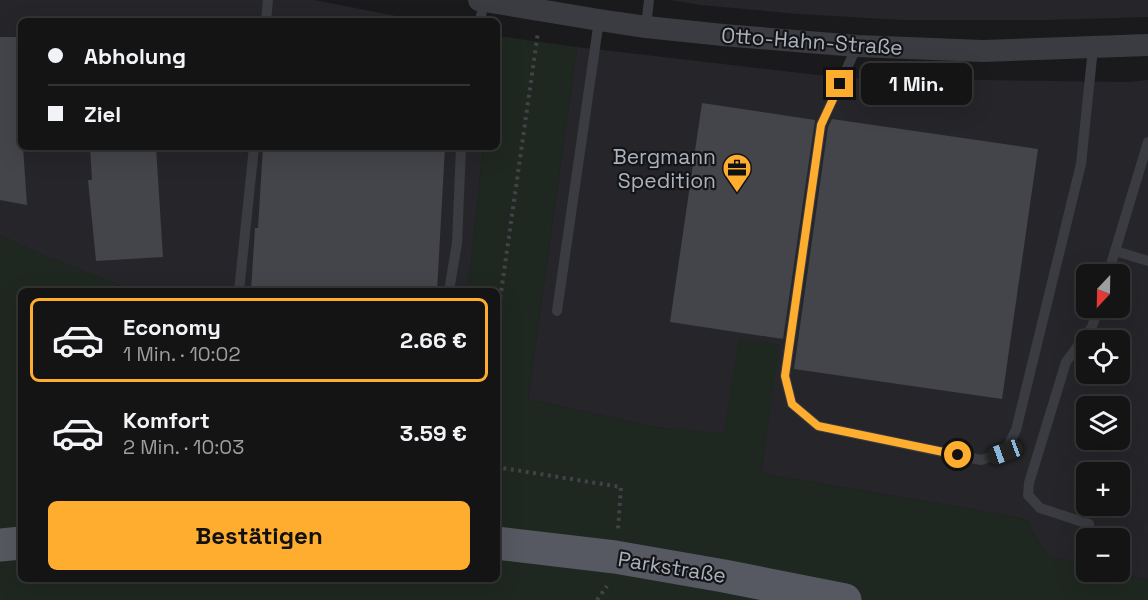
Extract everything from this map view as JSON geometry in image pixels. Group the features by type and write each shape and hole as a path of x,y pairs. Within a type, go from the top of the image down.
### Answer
{"main road":[{"path":"0,545 18,543"},
{"name":"Parkstraße","path":"500,543 615,557 845,600"}],"street":[{"name":"Otto-Hahn-Straße","path":"481,7 541,11 646,27 723,35 857,46 983,51 1148,45"}],"lane":[{"path":"266,18 268,0"},
{"path":"646,27 649,0"},
{"path":"557,311 599,20"},
{"path":"857,46 821,125 785,376 792,404 818,426 981,460 1005,452 1016,430 1081,164 1093,48"},
{"path":"1111,264 1148,142"},
{"path":"239,288 254,150"},
{"path":"450,288 457,243 461,150"},
{"path":"1115,251 1148,261"},
{"path":"1089,524 1040,508 1028,495 1029,483 1066,362 1092,327 1095,318"}],"path":[{"path":"500,300 541,11"},
{"path":"500,468 621,487 615,557"}],"shaded area":[{"path":"0,0 315,0 406,18 18,18 18,150 483,150 468,288 126,288 40,254 0,235"},
{"path":"670,0 1148,0 1148,17 903,20 798,14"},
{"path":"500,36 577,47 528,399 655,427 724,433 739,338 780,345 761,473 1016,517 1027,521 1046,555 1076,562 1076,582 1130,582 1130,576 1148,580 1148,600 0,600 0,235 40,254 126,288 18,288 18,582 500,582 500,288 468,288 483,150 500,150"},
{"path":"577,47 843,78 1128,82 1148,80 1148,580 1130,576 1130,528 1076,528 1076,562 1046,555 1027,521 1016,517 761,473 779,345 739,339 724,434 655,427 528,399"}],"building":[{"path":"0,37 16,37 18,150 23,150 27,205 0,200"},
{"path":"702,103 815,120 783,339 670,322"},
{"path":"832,119 1038,149 1002,399 794,369 828,127"},
{"path":"90,150 156,150 163,257 96,261 88,180 92,180"},
{"path":"263,150 445,150 437,288 251,288 255,228 258,228"}],"place":[{"name":"Bergmann Spedition","path":"737,194"}],"route":[{"path":"840,84 821,125 785,376 792,404 818,426 958,455"}]}
